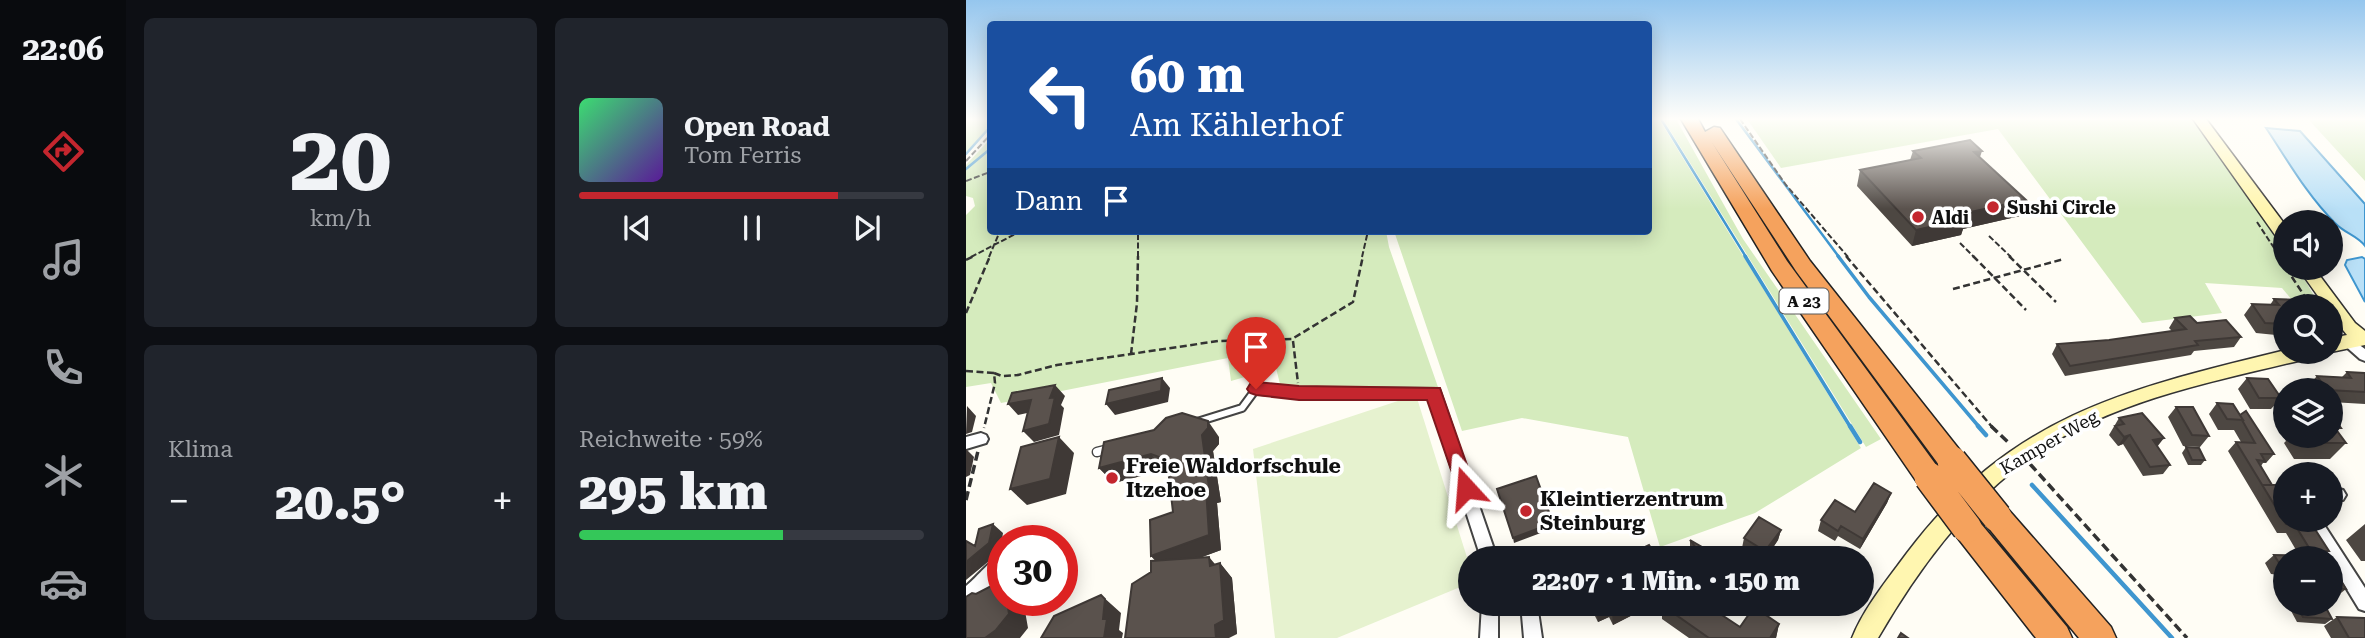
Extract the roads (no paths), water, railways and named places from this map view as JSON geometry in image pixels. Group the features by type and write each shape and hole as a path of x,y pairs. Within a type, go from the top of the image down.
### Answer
{"highway":[{"name":"A 23","path":"1707,149 1779,267 1967,528 2056,638"},
{"name":"A 23","path":"1726,149 1803,266 1952,461 2100,638"}],"main road":[{"path":"2221,149 2273,220"},
{"path":"2315,280 2349,327 2354,344"},
{"name":"Kamper Weg","path":"1864,638 1885,605 1954,513 1989,478 2021,454 2091,414 2128,400 2273,361"}],"street":[{"path":"1256,389 1299,393 1434,393 1485,546"},
{"path":"966,443 981,439"},
{"path":"2321,532 2365,603"},
{"path":"966,596 987,578"},
{"path":"1489,638 1490,616"},
{"path":"1530,616 1533,638"}],"lane":[{"path":"1183,426 1242,408 1256,389"},
{"path":"1097,452 1124,445"}],"water":[{"path":"2280,149 2316,149 2365,204 2365,246 2343,229 2343,210 2323,210"},
{"path":"2362,257 2365,259 2365,302 2345,265 2347,260"}],"waterway":[{"path":"966,154 971,149"},
{"path":"1679,149 1746,257"},
{"path":"1758,149 1839,257"},
{"path":"966,169 987,152"},
{"path":"1745,256 1851,428"},
{"path":"1838,256 1869,297 1980,428"},
{"path":"1850,426 1860,442"},
{"path":"1978,426 1986,435"},
{"path":"2032,485 2172,638"}],"place":[{"name":"Sushi Circle","path":"1993,207"},
{"name":"Aldi","path":"1918,217"},
{"name":"Freie Waldorfschule Itzehoe","path":"1112,478"},
{"name":"Kleintierzentrum Steinburg","path":"1526,511"}]}
